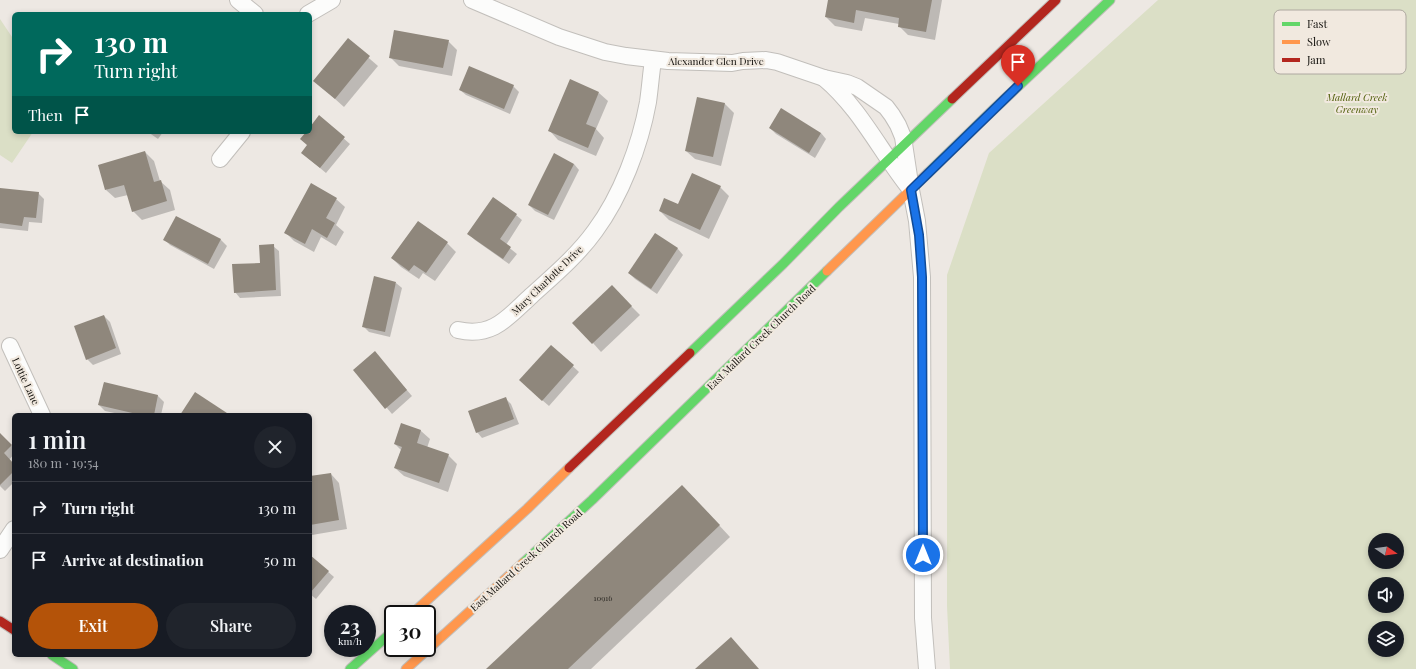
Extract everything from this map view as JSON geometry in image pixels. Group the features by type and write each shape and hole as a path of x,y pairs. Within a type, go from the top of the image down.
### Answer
{"main road":[{"path":"422,605 528,509 744,302 839,207 1056,0"},
{"name":"East Mallard Creek Church Road","path":"406,669 592,500 995,108 1110,0"},
{"path":"0,621 12,629"},
{"path":"350,669 384,639"},
{"path":"55,657 73,669"}],"street":[{"path":"238,0 253,12"},
{"path":"311,12 332,0"},
{"name":"Alexander Glen Drive","path":"472,0 559,37 605,52 653,60 732,63 766,60 777,62 824,78 847,83 886,107 898,125 903,137 911,190"},
{"name":"Mary Charlotte Drive","path":"458,330 466,332 482,332 489,330 503,322 571,260 595,232 622,185 638,144 648,103 653,60"},
{"name":"Alexander Glen Drive","path":"824,78 844,96 863,120 888,160 911,190"},
{"path":"220,159 240,134"},
{"path":"911,190 919,235 922,277 923,618 927,669"},
{"name":"Lottie Lane","path":"10,346 41,413"},
{"path":"0,550 12,532"}],"green space":[{"name":"Mallard Creek Greenway","path":"1158,0 1416,0 1416,669 950,669 947,606 947,275 989,153"},
{"path":"0,19 12,37 12,134 32,134 12,163 0,155"}],"building":[{"path":"828,0 932,0 926,32 898,27 899,18 856,10 854,23 825,17"},
{"path":"394,30 449,40 443,68 389,58"},
{"path":"348,38 370,56 335,99 313,81"},
{"path":"469,66 514,85 504,109 459,90"},
{"path":"570,79 599,92 586,124 596,128 588,148 548,131"},
{"path":"697,97 725,103 713,157 685,151"},
{"path":"781,108 821,133 809,153 769,128"},
{"path":"319,115 345,137 320,168 301,153 307,145 300,139 304,134 312,134 312,124"},
{"path":"145,151 154,182 161,180 167,201 132,212 124,185 105,190 98,165"},
{"path":"554,153 574,164 548,215 528,205"},
{"path":"692,173 721,186 700,230 659,211 664,198 678,204"},
{"path":"311,183 337,198 326,218 335,223 327,238 312,229 305,244 284,233"},
{"path":"0,188 39,192 36,218 24,217 22,226 0,223"},
{"path":"493,197 517,214 500,239 511,247 503,259 467,234"},
{"path":"176,216 221,239 208,264 163,240"},
{"path":"418,221 448,242 426,273 414,265 409,271 391,258"},
{"path":"655,233 678,248 651,289 628,273"},
{"path":"274,244 276,290 234,293 232,264 260,263 259,245"},
{"path":"374,276 396,282 385,332 362,327"},
{"path":"612,285 632,306 592,344 572,323"},
{"path":"104,315 116,348 86,360 74,326"},
{"path":"551,345 574,365 542,401 519,380"},
{"path":"375,351 407,390 385,409 353,370"},
{"path":"104,382 158,395 154,413 132,413 98,405"},
{"path":"195,392 227,413 181,413"},
{"path":"506,397 514,419 476,433 468,411"},
{"path":"401,423 421,430 417,443 449,454 439,483 394,468 402,447 394,444"},
{"path":"0,433 12,445 4,453 12,462 12,473 0,485"},
{"path":"331,473 339,520 312,525 312,476"},
{"path":"682,485 720,525 568,669 486,669"},
{"path":"312,557 329,571 312,591"},
{"path":"731,637 759,669 695,669"}],"traffic: fast":[{"path":"928,173 1110,0"},
{"path":"690,353 952,99"},
{"path":"523,563 592,500 827,271"},
{"path":"350,669 384,639"},
{"path":"55,657 73,669"}],"traffic: slow":[{"path":"827,271 928,173"},
{"path":"422,605 527,509 569,468"},
{"path":"406,669 523,563"}],"traffic: jam":[{"path":"952,99 1056,0"},
{"path":"569,468 690,353"},
{"path":"0,621 12,629"}],"route":[{"path":"923,555 922,277 919,235 911,190 1018,86"}]}
